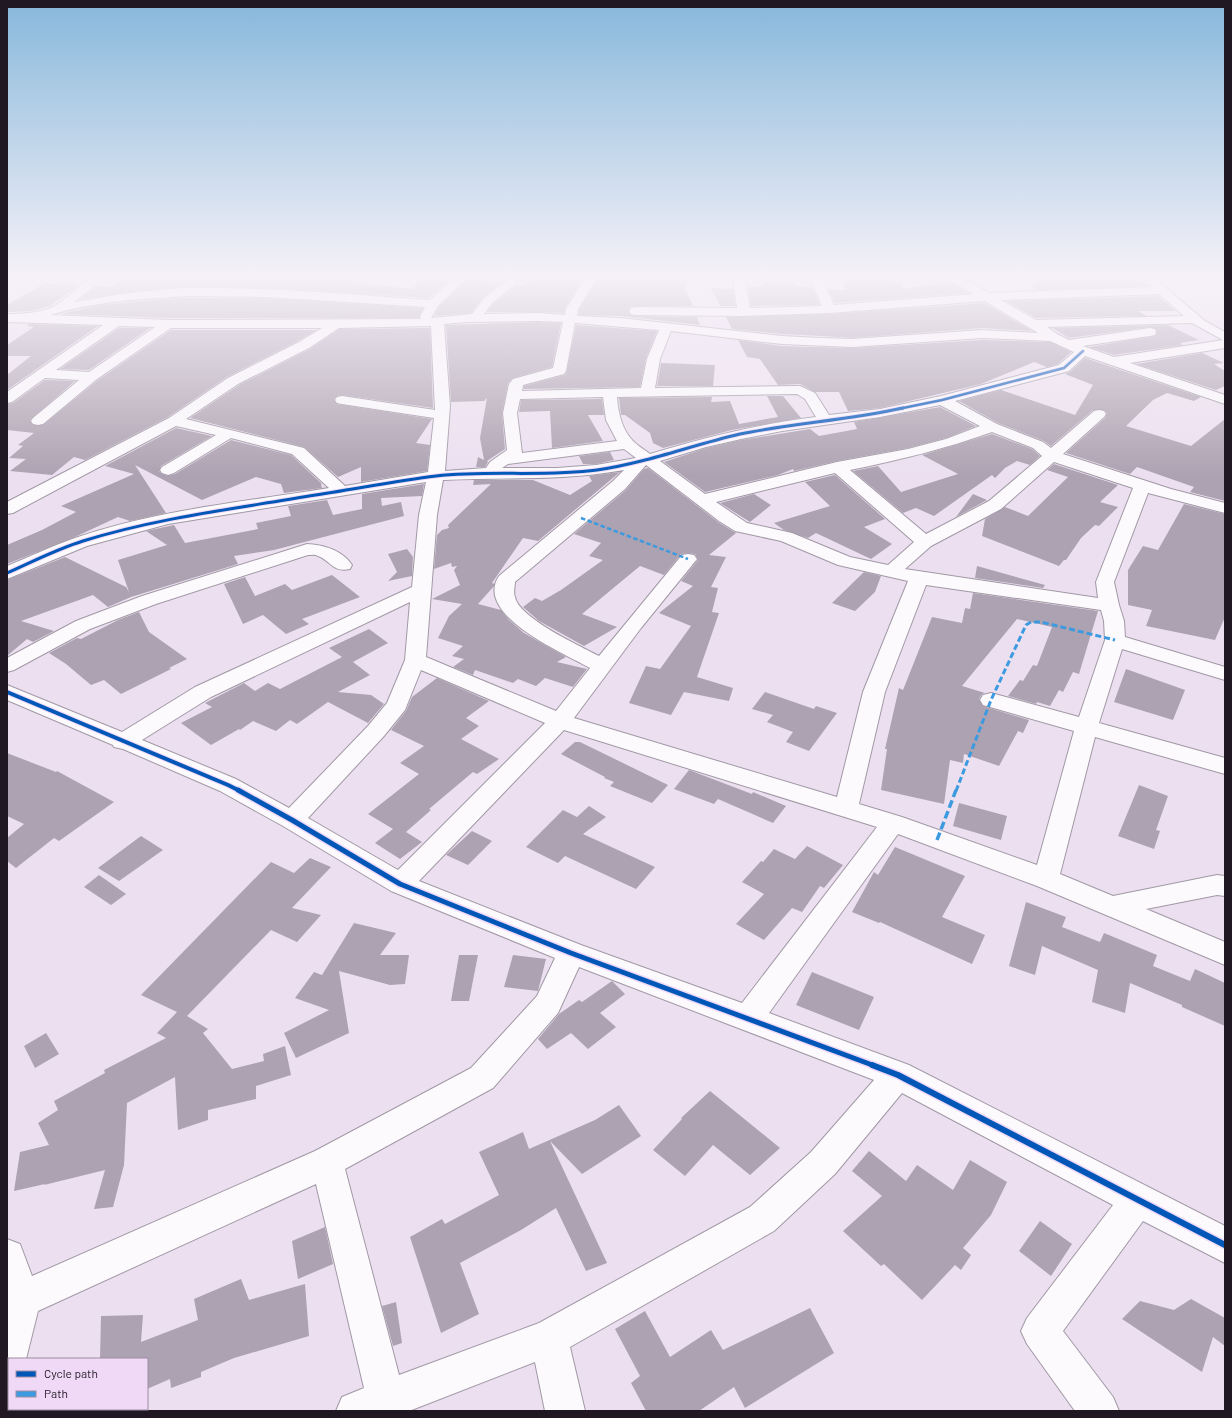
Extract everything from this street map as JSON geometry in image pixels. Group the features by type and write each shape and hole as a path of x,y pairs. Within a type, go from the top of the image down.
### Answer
{"street":[{"path":"7,399 85,344"},
{"path":"38,421 92,376 139,344"},
{"path":"7,509 174,420 233,381 305,344"},
{"path":"292,820 376,731 397,705 415,660 428,515 436,476 443,406 439,344"},
{"path":"490,473 496,465 515,452 510,414 516,384 518,382 559,371 565,344"},
{"path":"648,392 649,374 659,344"},
{"path":"1068,345 1072,344"},
{"path":"1113,361 1224,344"},
{"path":"1068,345 1225,400"},
{"path":"1210,347 1224,357"},
{"path":"7,573 81,542 168,519 340,490 436,476 490,473 557,473 588,471 644,460 702,443 741,434 825,420 880,413 942,400 1064,368 1083,351"},
{"path":"14,378 40,376 92,376"},
{"path":"514,395 610,392 800,390 810,396 825,420"},
{"path":"610,392 610,409 614,423 620,435 627,444 644,460 741,527 786,537 844,561 919,578 1108,605"},
{"path":"342,400 442,416"},
{"path":"942,400 992,427 1038,444 1052,456 1165,493 1225,508"},
{"path":"891,572 925,542 995,505 1099,414"},
{"path":"174,420 298,451 340,490"},
{"path":"703,500 837,468 910,454 951,442 992,427"},
{"path":"168,470 229,433"},
{"path":"503,460 627,444"},
{"path":"602,666 530,627 512,611 505,598 506,580 619,484 644,460"},
{"path":"837,468 925,542"},
{"path":"1046,879 1086,726 1115,640 1114,621 1108,605 1105,582 1142,486"},
{"path":"7,666 83,625 149,600 307,549 322,550 343,565"},
{"path":"400,884 560,721 634,624 688,559"},
{"path":"846,808 874,692 919,578"},
{"path":"122,742 203,692 421,590"},
{"path":"1115,640 1225,674"},
{"path":"415,660 560,721 893,823 1046,879 1225,954"},
{"path":"7,692 122,742 228,785 292,820 400,884 571,953 748,1018 898,1076 1225,1245"},
{"path":"991,700 1225,766"},
{"path":"748,1018 893,823"},
{"path":"1113,906 1217,885 1225,886"},
{"path":"22,1299 327,1162 482,1078 548,1004 571,953"},
{"path":"327,1162 377,1407 548,1338 762,1219 823,1163 898,1076"},
{"path":"1099,1411 1040,1331 1138,1200"},
{"path":"7,1257 22,1299 7,1361"},
{"path":"548,1338 565,1411"}],"building":[{"path":"72,344 7,390 7,375 31,356 7,356 7,345"},
{"path":"96,344 127,344 89,370 60,369"},
{"path":"150,344 292,344 227,377 168,417 85,460 74,457 52,475 10,471 26,459 9,458 23,446 18,445 34,433 7,430 7,404 13,403 45,380 75,381 30,420 33,425 43,425 98,380"},
{"path":"317,344 431,344 433,408 342,395 337,396 334,399 337,404 432,419 416,443 430,445 427,471 361,482 361,467 338,477 304,447 190,418 239,385"},
{"path":"447,344 557,344 552,367 513,378 508,383 502,413 505,449 487,461 488,462 485,467 476,467 478,457 484,460 480,438 487,398 484,401 451,402"},
{"path":"572,344 652,344 646,358 640,387 524,389 524,386 565,375"},
{"path":"740,344 852,348 914,344 1055,344 1071,352 1058,364 1047,367 1034,362 981,384 880,408 848,411 839,392 815,392 800,384 778,385 760,359 747,357"},
{"path":"1106,344 1183,345 1114,355 1089,347"},
{"path":"1202,353 1224,363 1214,364 1225,371 1225,386 1216,390 1136,364"},
{"path":"1085,358 1201,397 1194,401 1167,393 1153,400 1126,426 1191,446 1225,419 1225,501 1190,492 1194,487 1137,467 1130,474 1066,453 1105,418 1107,413 1104,410 1093,410 1051,446 1044,441 998,423 959,401 1001,390 1075,415 1093,385 1065,374 1070,372"},
{"path":"661,363 715,365 713,386 657,386"},
{"path":"767,396 783,396 801,418 732,430 663,448 653,443 650,433 625,415 621,415 619,398 712,397 711,402 730,401 739,424 778,417"},
{"path":"602,399 604,415 588,415 603,441 552,448 550,411 519,412 521,400"},
{"path":"940,407 976,426 946,438 908,448 837,461 794,471 793,469 778,475 705,492 664,462 706,448 741,440 810,429 819,436 857,429 854,422"},
{"path":"176,428 212,436 161,466 159,471 162,474 168,476 175,474 231,440 291,455 322,484 322,488 284,493 281,484 256,477 202,500 135,465 166,513 130,521 118,517 77,536 7,564 7,545 42,530 76,512 61,506 134,474 105,466"},
{"path":"992,434 1032,449 1040,456 1030,465 1017,461 1005,468 995,478 992,475 934,516 916,508 903,513 853,471 878,466 901,492 958,474 922,455"},
{"path":"610,452 614,460 596,464 583,464 579,456"},
{"path":"1054,464 1118,485 1100,502 1118,507 1099,526 1095,525 1081,538 1066,560 1064,560 1059,566 982,536 985,519 1005,507 1028,516 1068,477 1047,470"},
{"path":"648,468 718,522 736,533 709,555 726,557 711,587 718,588 712,612 719,613 697,677 733,688 729,701 684,692 671,715 629,703 646,666 660,669 691,626 659,613 693,586 681,581 698,560 695,554 681,554 664,575 640,566 582,614 617,627 584,646 539,621 523,607 535,598 542,601 561,590 603,560 589,556 601,543 574,534 626,490 644,469"},
{"path":"620,472 538,541 523,538 492,583 495,585 478,604 501,610 509,620 524,633 566,657 557,662 587,669 573,687 545,678 536,686 518,679 513,683 475,670 473,675 453,667 464,659 452,656 463,646 438,638 449,616 462,604 432,599 460,585 454,570 457,566 452,567 451,563 434,569 437,535 442,530 449,528 448,525 491,484 473,485 474,480 533,480 570,495 592,481 589,476"},
{"path":"835,475 885,519 864,527 892,544 871,559 816,533 808,538 784,530 774,523 830,506 805,482"},
{"path":"424,484 422,496 381,498 382,506 401,502 404,516 274,550 234,556 238,564 131,597 108,607 93,595 21,621 54,631 33,642 27,639 7,656 7,580 65,557 126,587 129,592 118,560 167,545 146,531 174,525 185,543 258,529 256,523 291,516 288,506 327,500 333,515 362,509 362,494"},
{"path":"754,494 771,505 750,522 720,503"},
{"path":"973,494 987,500 956,517"},
{"path":"1184,504 1225,514 1225,617 1215,640 1146,626 1152,610 1128,605 1128,570 1143,546 1158,550"},
{"path":"407,549 413,557 412,576 388,581 397,572 388,554"},
{"path":"977,566 1045,585 1043,588 975,578"},
{"path":"864,572 881,576 875,592 855,611 832,603"},
{"path":"332,575 360,597 302,619 309,624 286,634 263,615 243,624 224,584 245,577 255,596 285,584 292,590"},
{"path":"973,593 1098,611 1079,674 1073,672 1063,692 1059,690 1050,706 1037,702 1036,704 1008,696 1020,680 1023,681 1033,665 1037,666 1052,627 1017,619 962,686 985,693 982,694 979,699 983,706 1029,720 1023,733 1018,731 999,766 964,754 963,763 950,760 944,804 881,790 887,749 885,749 899,688 903,690 932,617 962,623 965,608 970,609"},
{"path":"139,612 149,632 187,659 169,668 171,669 121,694 104,680 91,685 66,664 49,653 77,638 81,639 118,620"},
{"path":"369,629 388,643 353,662 370,675 338,692 371,695 384,704 368,723 328,702 297,724 290,720 276,731 253,721 240,730 239,729 211,745 181,723 212,707 205,703 244,683 255,691 268,683 280,689 342,657 329,648"},
{"path":"1126,669 1185,690 1173,720 1114,702"},
{"path":"437,678 489,701 466,718 479,726 461,739 499,759 477,774 473,772 429,809 431,810 406,832 422,842 400,859 375,843 393,829 368,814 419,774 400,763 424,746 391,730 406,711 412,697"},
{"path":"765,692 814,709 816,706 837,713 809,751 786,742 793,732 767,722 773,715 752,709"},
{"path":"575,742 580,742 668,785 652,803 610,786 614,782 561,754"},
{"path":"7,753 56,772 57,771 114,802 59,841 54,838 16,868 7,861 7,838 24,824 7,816"},
{"path":"689,770 752,794 753,792 786,806 773,823 718,799 714,804 674,789"},
{"path":"1139,785 1168,796 1156,830 1160,831 1154,849 1118,836"},
{"path":"959,803 1007,816 1001,840 953,826"},
{"path":"589,806 606,817 583,834 655,867 636,889 565,856 558,863 526,847 563,810 577,817"},
{"path":"472,831 492,841 468,865 446,855"},
{"path":"141,836 163,850 119,881 98,868"},
{"path":"807,846 843,865 824,888 820,886 802,912 792,908 764,940 736,924 764,894 742,882 761,861 763,862 774,849 795,859"},
{"path":"895,847 965,876 942,917 985,935 972,964 880,922 879,923 852,912 874,872 878,875"},
{"path":"310,858 331,867 292,908 321,915 297,942 271,930 187,1016 208,1029 203,1033 232,1069 264,1061 263,1054 285,1046 291,1075 256,1086 256,1099 208,1110 208,1120 178,1130 175,1077 127,1103 124,1165 113,1207 94,1209 105,1170 14,1191 20,1152 49,1145 38,1123 58,1110 54,1101 105,1073 104,1070 166,1038 157,1033 177,1012 141,995 271,862 294,873"},
{"path":"99,875 126,894 111,905 84,887"},
{"path":"1026,902 1066,917 1062,927 1100,942 1104,933 1157,955 1153,966 1190,981 1195,969 1225,983 1225,1026 1182,1007 1182,1005 1130,983 1125,1013 1092,1002 1098,970 1042,946 1035,975 1009,966"},
{"path":"354,923 396,933 380,955 409,955 405,984 390,985 339,971 349,1033 296,1058 284,1033 329,1010 295,998 314,972 322,975"},
{"path":"459,955 478,955 469,1001 451,1001"},
{"path":"513,955 546,959 538,991 504,987"},
{"path":"812,972 874,997 859,1030 796,1005"},
{"path":"612,981 625,994 600,1013 616,1027 588,1049 571,1033 547,1049 538,1039 559,1014 579,1000 582,1002"},
{"path":"46,1033 59,1054 35,1068 24,1046"},
{"path":"710,1091 780,1148 750,1175 713,1145 685,1176 653,1150 682,1119 681,1118"},
{"path":"619,1105 641,1136 582,1174 550,1141 607,1263 586,1271 556,1208 521,1230 460,1263 479,1314 441,1333 410,1237 442,1219 445,1224 499,1195 479,1152 523,1132 529,1149 595,1120"},
{"path":"869,1151 906,1181 917,1165 953,1190 970,1160 1007,1182 991,1215 963,1248 971,1255 961,1270 955,1265 922,1300 884,1264 881,1266 843,1231 882,1196 852,1171"},
{"path":"1040,1221 1072,1244 1051,1276 1019,1251"},
{"path":"325,1227 333,1264 298,1279 292,1241"},
{"path":"241,1279 249,1300 305,1284 309,1336 234,1358 201,1372 201,1377 171,1388 170,1379 148,1389 148,1358 100,1358 101,1316 143,1315 141,1342 198,1320 194,1299"},
{"path":"1191,1299 1225,1318 1225,1346 1213,1337 1202,1372 1122,1319 1140,1301 1174,1310"},
{"path":"396,1302 402,1343 393,1346 382,1306"},
{"path":"810,1308 834,1353 745,1408 734,1387 699,1411 646,1411 631,1383 640,1376 615,1329 645,1311 670,1357 711,1330 723,1350"}],"marked path":[{"path":"581,518 688,559"},
{"path":"937,840 991,700 1026,625 1031,622 1041,622 1115,640"}],"cycle path":[{"path":"7,573 81,542 168,519 436,476 491,473 557,473 596,470 640,462 702,443 741,434 782,426 880,413 942,400 1064,368 1083,351"},
{"path":"7,692 228,785 292,820 400,884 571,953 898,1075 1225,1245"}]}
